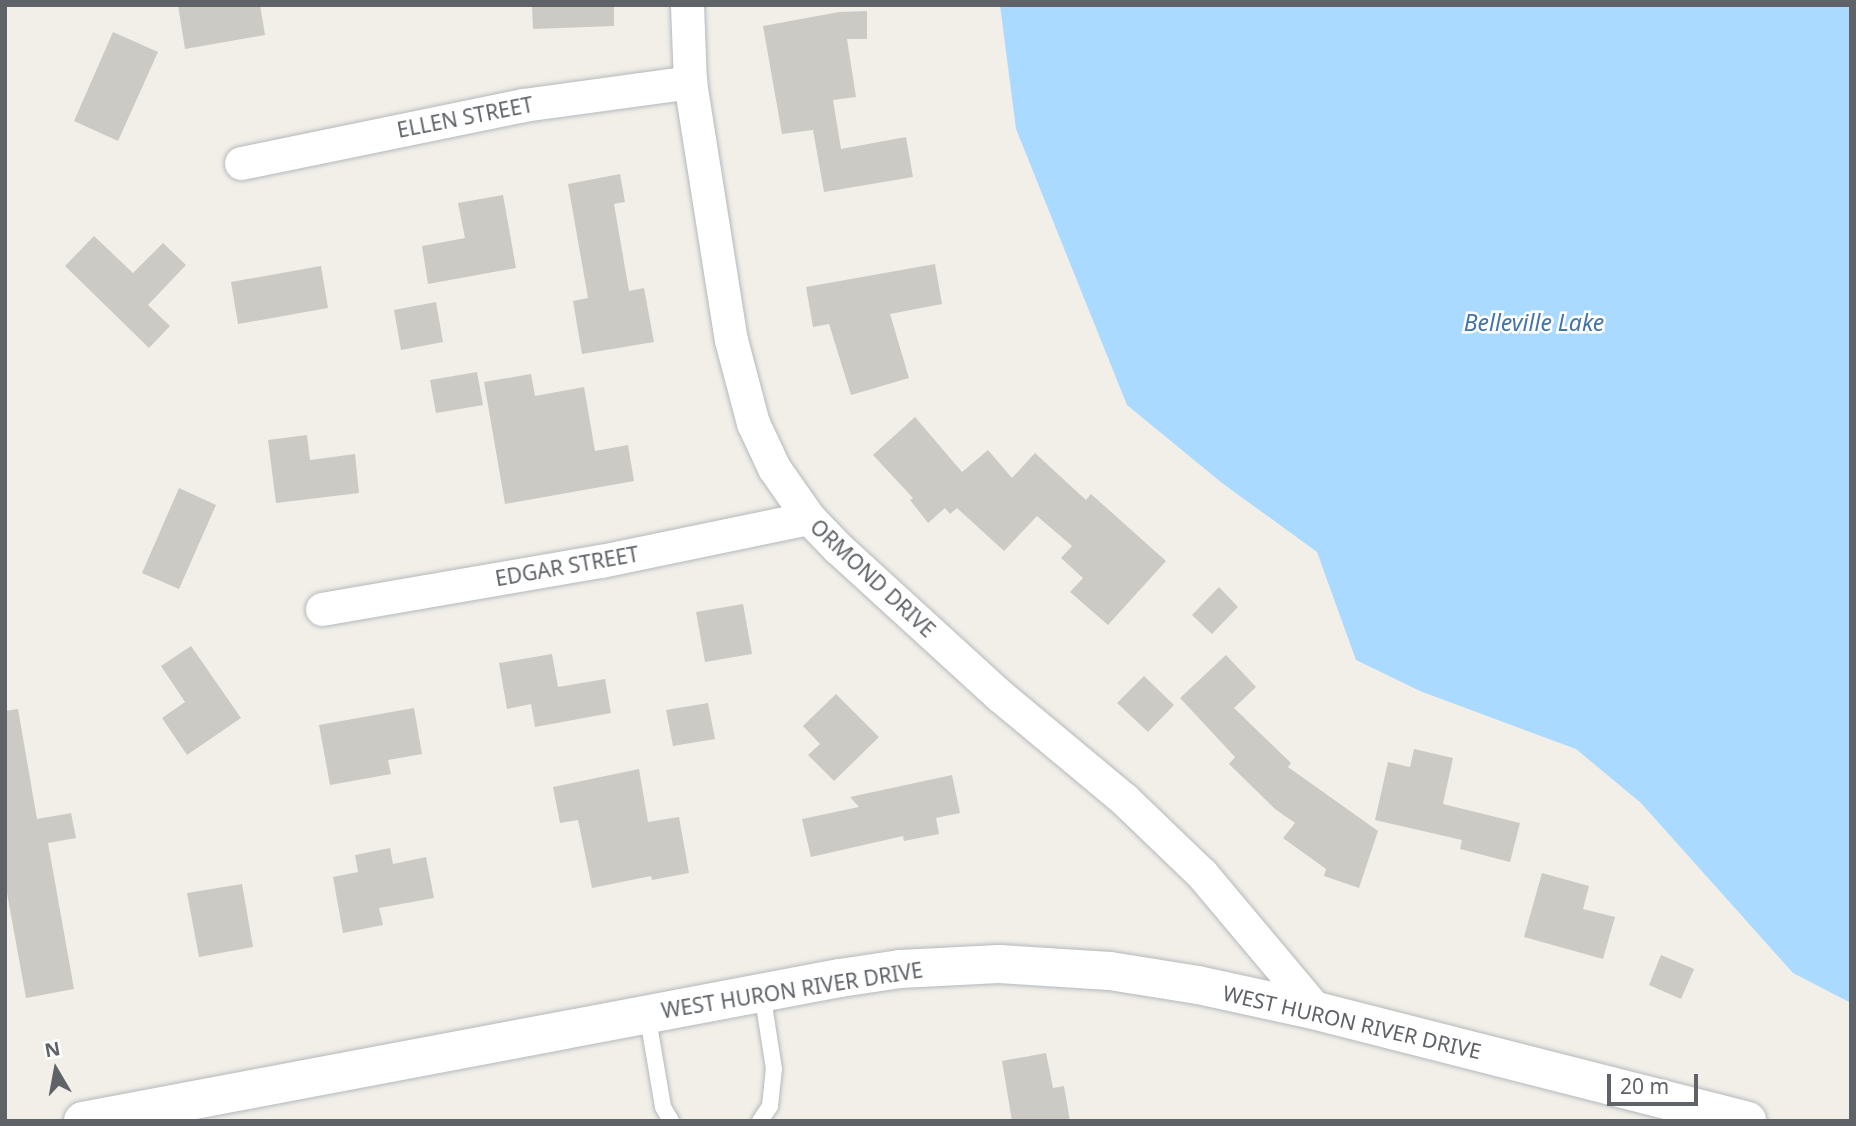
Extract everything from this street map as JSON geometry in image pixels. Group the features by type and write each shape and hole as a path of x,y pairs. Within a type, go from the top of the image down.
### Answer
{"main road":[{"name":"WEST HURON RIVER DRIVE","path":"83,1121 762,992 900,969 999,964 1110,971 1198,985 1317,1011 1747,1121"}],"street":[{"name":"ORMOND DRIVE","path":"687,5 690,82 731,340 742,388 774,468 810,518 979,677 1124,799 1202,874 1317,1011"},
{"name":"ELLEN STREET","path":"241,163 523,105 690,82"},
{"name":"EDGAR STREET","path":"322,608 601,561 810,518"}],"lane":[{"path":"760,1121 770,1106 774,1069 762,992"},
{"path":"647,1013 663,1107 671,1121"}],"water":[{"name":"Belleville Lake","path":"1000,5 1851,5 1851,1003 1793,973 1641,803 1576,749 1420,691 1356,660 1317,552 1222,483 1127,405 1016,129"}],"building":[{"path":"178,5 260,5 265,35 185,49"},
{"path":"532,5 614,5 614,26 533,29"},
{"path":"867,11 867,39 847,39 856,97 833,100 841,149 906,137 913,177 824,192 813,130 782,134 763,26 839,12"},
{"path":"113,32 158,52 118,141 74,121"},
{"path":"620,174 625,202 614,204 629,291 644,288 654,342 582,354 573,301 588,298 568,184"},
{"path":"503,195 516,268 428,284 422,246 465,238 458,203"},
{"path":"94,236 133,273 163,243 186,265 148,305 170,326 149,348 65,266"},
{"path":"935,264 942,304 890,314 909,378 851,395 829,324 813,327 806,287"},
{"path":"321,266 328,308 238,324 231,282"},
{"path":"436,302 443,342 401,350 394,310"},
{"path":"477,372 483,405 436,413 430,380"},
{"path":"531,374 535,396 584,387 595,451 628,445 634,481 505,504 484,382"},
{"path":"915,417 962,472 988,450 1012,478 1035,453 1086,500 1091,494 1166,561 1108,625 1070,592 1083,578 1061,558 1072,546 1037,516 1004,551 957,508 950,514 945,508 928,523 910,500 913,498 873,455"},
{"path":"307,435 310,460 355,454 359,493 276,503 268,440"},
{"path":"179,488 216,505 179,589 142,573"},
{"path":"1219,587 1238,607 1212,634 1192,615"},
{"path":"743,604 752,654 705,662 696,612"},
{"path":"191,646 241,718 187,755 162,718 185,702 161,666"},
{"path":"552,654 558,687 605,679 611,713 535,727 531,704 507,709 499,663"},
{"path":"1226,655 1256,687 1234,708 1291,763 1288,767 1378,831 1359,888 1324,876 1326,869 1283,838 1295,823 1275,809 1229,764 1235,757 1180,698"},
{"path":"1144,676 1174,705 1148,732 1117,703"},
{"path":"836,694 879,737 834,781 808,755 820,744 803,726"},
{"path":"708,703 715,739 673,746 666,710"},
{"path":"414,708 422,754 388,760 391,774 330,785 319,725"},
{"path":"18,709 37,819 71,813 76,838 48,843 74,989 26,998 5,882 5,711"},
{"path":"1414,749 1453,758 1443,804 1520,823 1510,862 1460,849 1462,840 1375,820 1388,762 1410,767"},
{"path":"639,769 648,822 679,817 689,873 652,880 651,876 592,888 578,820 560,823 553,787"},
{"path":"952,775 960,813 936,818 939,834 904,841 903,836 811,857 802,819 859,807 850,797"},
{"path":"390,848 393,864 426,857 434,898 379,908 383,925 343,933 333,877 358,872 355,855"},
{"path":"1542,873 1589,886 1583,909 1615,917 1603,959 1524,937"},
{"path":"242,884 253,947 199,957 187,893"},
{"path":"1661,955 1694,969 1681,999 1649,985"},
{"path":"1046,1053 1053,1088 1064,1086 1070,1121 1012,1121 1002,1061"}]}
